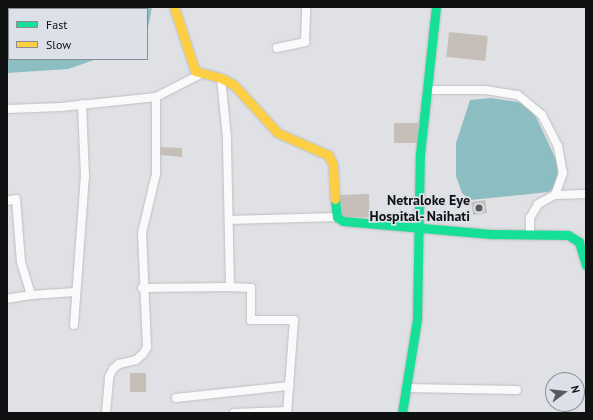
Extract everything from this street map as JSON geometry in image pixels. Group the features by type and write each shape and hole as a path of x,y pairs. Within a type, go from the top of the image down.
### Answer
{"street":[{"path":"174,7 194,67 201,74 221,78 244,95 278,133 328,155 332,165 337,217"},
{"path":"277,48 305,42 306,7"},
{"path":"402,413 417,319 420,154 436,7"},
{"path":"7,109 156,97 201,74"},
{"path":"221,78 227,138 230,287"},
{"path":"427,90 485,90 518,95 542,115 558,146 563,173 555,195"},
{"path":"106,413 109,377 113,369 120,364 136,360 143,354 147,347 142,288 142,233 156,174 156,97"},
{"path":"74,326 85,176 82,104"},
{"path":"530,235 530,218 538,204 555,195 586,194"},
{"path":"7,201 16,199 22,262 31,295"},
{"path":"229,220 337,217 343,221 530,235 568,235 575,238 584,253 586,265"},
{"path":"142,288 251,288 251,320 294,320 287,412 234,413"},
{"path":"7,299 31,295 76,292"},
{"path":"176,398 289,386"},
{"path":"406,388 517,390"}],"water":[{"path":"7,7 152,7 148,28 148,8 8,8 8,60 94,60 68,69 7,73"},
{"path":"491,98 524,103 536,117 560,168 558,184 549,192 470,200 462,193 456,176 456,143 470,100"}],"building":[{"path":"449,32 488,36 485,61 446,57"},
{"path":"394,123 418,123 418,143 394,143"},
{"path":"160,147 182,148 182,157 160,155"},
{"path":"369,194 370,217 341,218 340,195"},
{"path":"485,200 487,213 473,215 471,202"},
{"path":"130,373 146,373 146,392 130,392"}],"traffic: fast":[{"path":"402,413 417,319 420,154 436,7"},
{"path":"335,199 337,217 343,221 493,234 568,235 579,242 586,265"}],"traffic: slow":[{"path":"174,7 195,71 221,78 234,85 278,133 328,155 333,165 335,199"}],"place":[{"name":"Netraloke Eye Hospital- Naihati","path":"479,208"}]}
